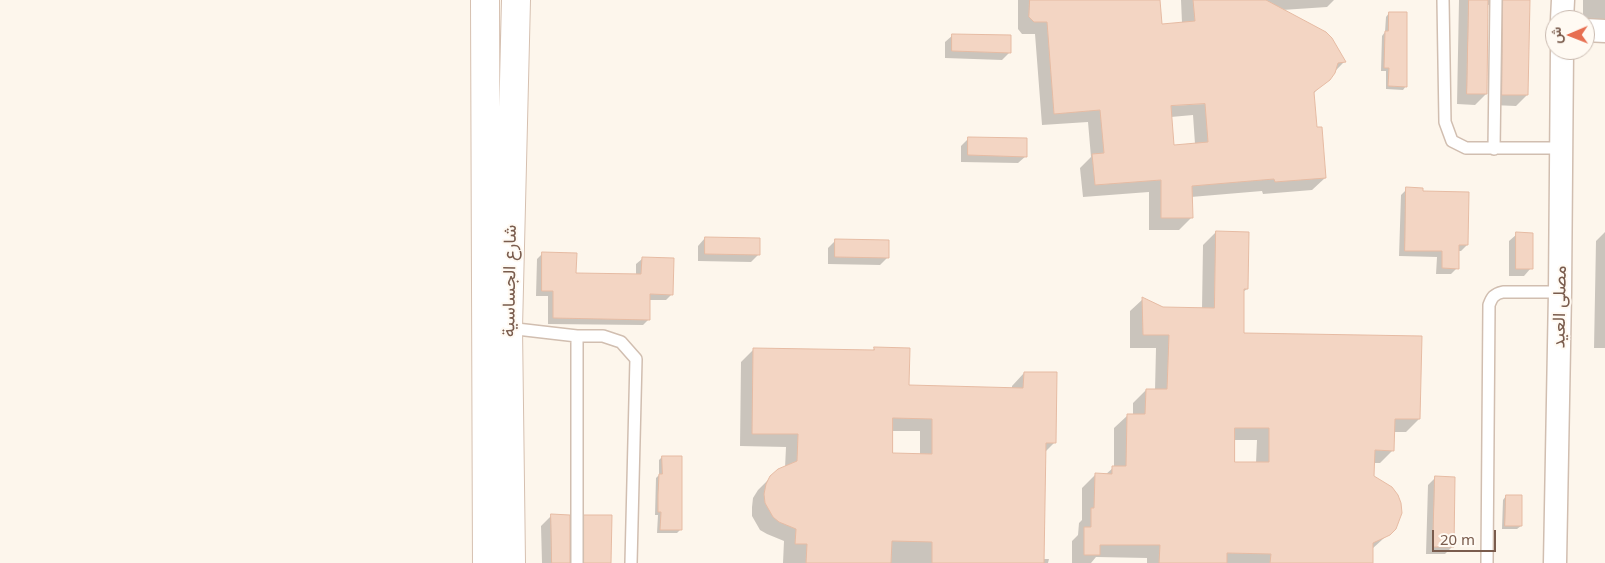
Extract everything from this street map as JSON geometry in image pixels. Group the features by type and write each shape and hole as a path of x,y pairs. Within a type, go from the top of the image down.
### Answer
{"street":[{"name":"شارع الجساسية","path":"511,563 508,328 516,0"},
{"path":"512,197 522,133 529,0"},
{"name":"شارع الجساسية","path":"483,5 487,563"},
{"name":"مصلى العيد","path":"1555,563 1562,60"}],"lane":[{"path":"1443,0 1445,122 1452,141 1466,148 1561,148"},
{"path":"1494,149 1496,0"},
{"path":"1486,563 1489,305 1491,298 1503,292 1560,292"},
{"path":"508,328 577,336 602,336 621,342 636,359 631,563"},
{"path":"577,336 577,563"}],"building":[{"path":"1030,0 1160,0 1162,24 1195,21 1193,0 1266,0 1326,32 1332,38 1346,62 1338,63 1335,73 1330,80 1314,92 1317,127 1322,127 1326,178 1275,182 1274,179 1192,186 1193,218 1161,218 1161,180 1095,185 1092,154 1104,153 1100,110 1054,114 1047,22 1034,22 1029,17","holes":["1205,104 1208,142 1174,145 1171,106"]},
{"path":"1469,0 1488,0 1487,94 1467,94"},
{"path":"1503,0 1530,0 1528,95 1502,95"},
{"path":"1389,12 1407,12 1407,87 1388,86 1389,68 1384,68 1385,31 1388,31"},
{"path":"952,34 1011,35 1011,53 952,51"},
{"path":"968,137 1027,138 1027,157 968,155"},
{"path":"1406,187 1423,188 1423,191 1469,192 1468,245 1459,245 1459,269 1442,268 1442,251 1405,251"},
{"path":"1216,231 1249,232 1248,289 1244,289 1244,333 1422,336 1420,419 1395,419 1394,451 1375,450 1374,476 1392,487 1398,495 1402,513 1396,529 1390,535 1373,543 1373,563 1270,563 1271,554 1227,553 1227,563 1159,563 1160,545 1100,545 1100,555 1084,555 1084,527 1091,527 1091,508 1094,508 1095,473 1112,474 1112,466 1126,466 1127,414 1145,414 1146,389 1167,389 1169,335 1143,335 1142,297 1163,307 1214,308","holes":["1235,428 1269,428 1269,462 1235,462"]},
{"path":"1516,232 1533,233 1533,269 1516,269"},
{"path":"705,237 760,238 760,255 705,254"},
{"path":"835,239 889,240 889,258 835,257"},
{"path":"542,252 577,253 576,273 641,274 642,257 674,258 673,295 650,294 650,320 553,318 553,291 542,291"},
{"path":"874,347 910,348 909,385 1023,388 1024,372 1057,372 1056,443 1046,443 1044,563 932,563 932,542 892,541 891,563 806,563 807,544 795,544 796,529 779,522 773,517 765,503 764,494 770,476 778,469 797,461 798,434 752,434 753,348 874,350","holes":["893,418 932,419 932,454 893,453"]},
{"path":"662,456 682,456 682,530 660,530 661,512 658,512 658,495 659,474 662,474"},
{"path":"1435,476 1455,477 1454,547 1433,547"},
{"path":"1506,495 1522,495 1522,526 1505,526"},
{"path":"551,514 570,515 570,563 552,563"},
{"path":"584,515 612,515 611,563 584,563"}]}
